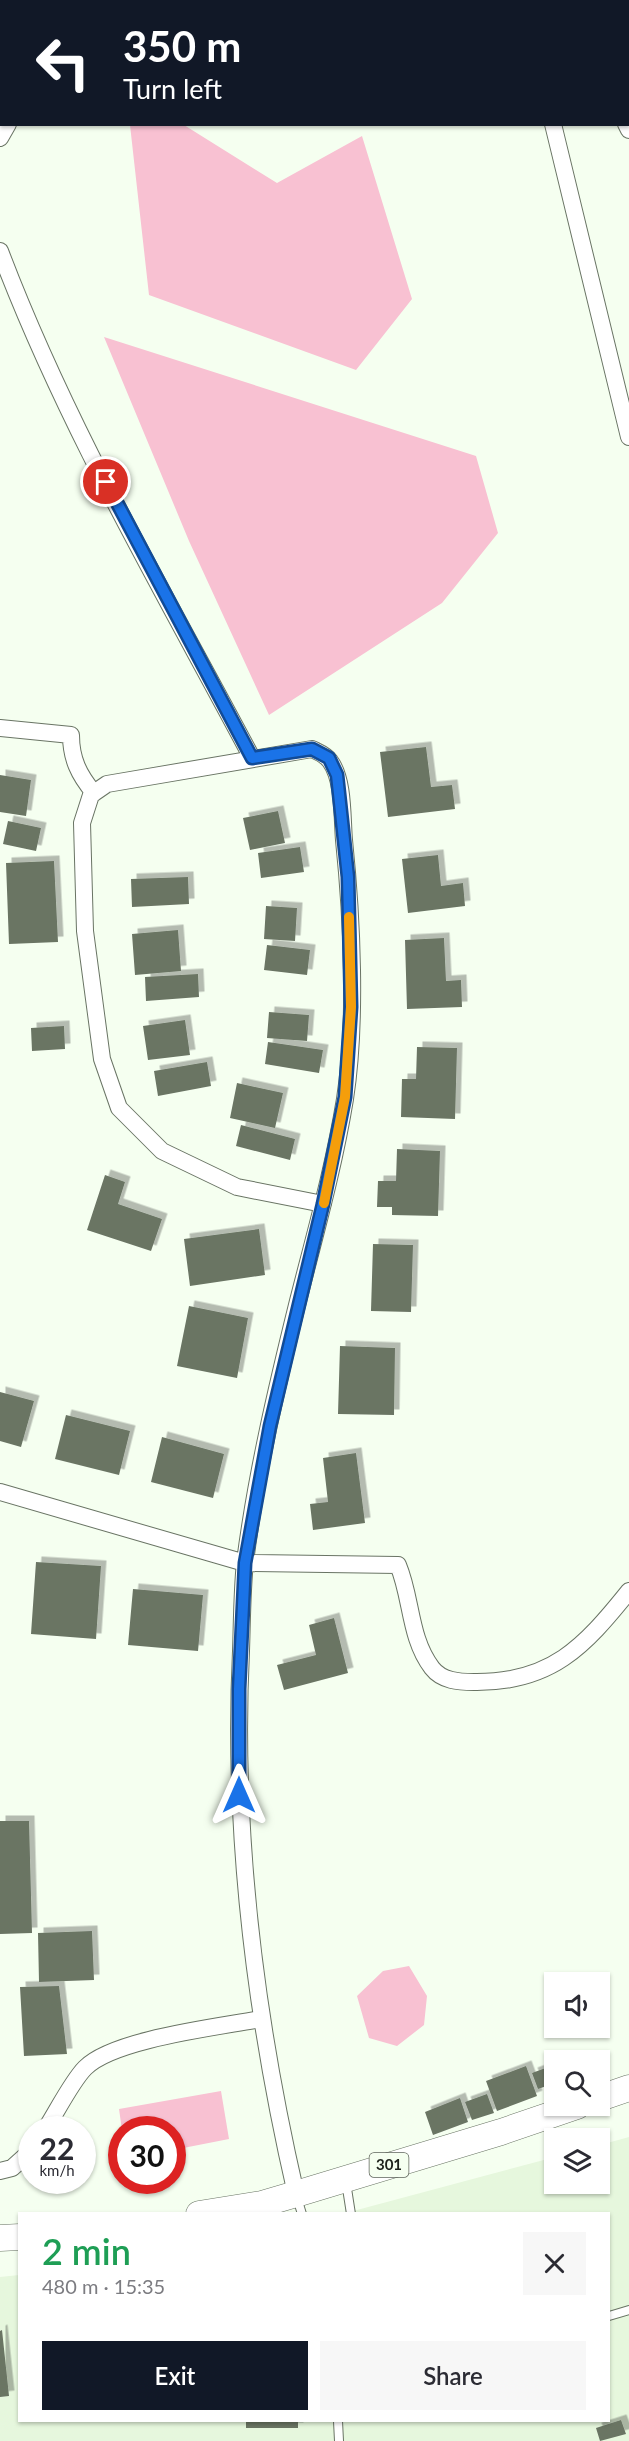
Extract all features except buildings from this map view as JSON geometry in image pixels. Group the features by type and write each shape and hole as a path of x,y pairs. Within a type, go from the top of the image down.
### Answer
{"main road":[{"path":"610,2095 629,2088"},
{"name":"301","path":"212,2212 262,2204 299,2204 345,2178 548,2116"},
{"path":"0,2238 18,2237"}],"street":[{"path":"553,126 629,437"},
{"path":"0,252 27,323 110,492 252,758"},
{"path":"0,728 71,735 75,762 81,777 94,793"},
{"path":"299,2204 276,2109 261,2019 248,1912 239,1795 239,1689 245,1563 270,1426 323,1204 345,1097 351,1007 348,877 337,775 329,758 312,749 107,784 91,795 82,823 85,931 102,1059 119,1108 162,1151 237,1187 323,1204"},
{"path":"0,1492 245,1563 398,1564 404,1579 417,1641 431,1667 440,1677 467,1682 515,1680 561,1661 598,1629 629,1591"},
{"path":"54,2116 84,2068 104,2055 169,2037 261,2019"},
{"path":"0,2171 12,2168 18,2163"}],"lane":[{"path":"345,2178 351,2212"},
{"path":"610,2316 629,2310"},
{"path":"338,2422 339,2441"}],"shaded area":[{"path":"130,126 186,126 277,183 362,136 412,299 356,370 149,295"},
{"path":"104,337 476,456 498,533 442,603 269,715 189,541"},
{"path":"409,1966 427,1996 424,2025 397,2046 369,2038 357,1996 383,1971"},
{"path":"221,2091 229,2139 186,2147 186,2116 120,2116 119,2109"},
{"path":"629,2137 629,2441 0,2441 0,2277 18,2275 18,2422 610,2422 610,2212 349,2212 544,2160 544,2194 610,2194 610,2142"}],"slow traffic":[{"path":"324,1203 345,1097 351,1007 349,917"}],"route":[{"path":"106,482 252,758 312,749 329,758 337,775 348,877 351,1007 345,1097 323,1204 270,1426 245,1563 239,1689 239,1795"}]}
